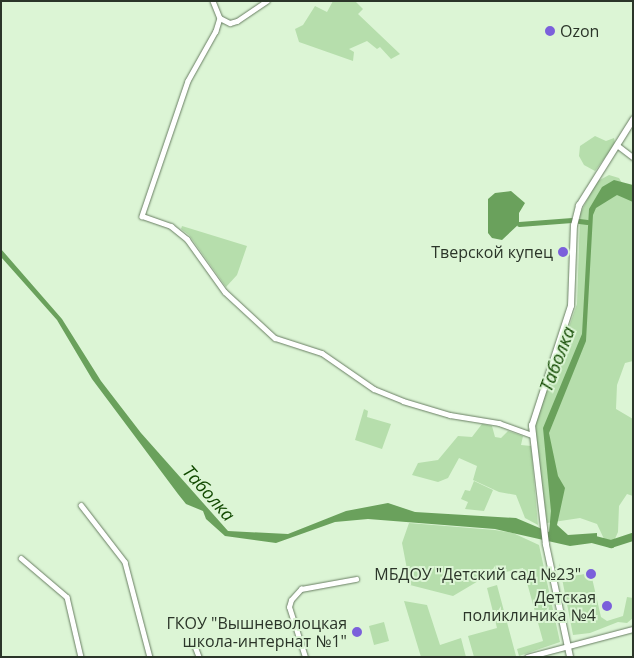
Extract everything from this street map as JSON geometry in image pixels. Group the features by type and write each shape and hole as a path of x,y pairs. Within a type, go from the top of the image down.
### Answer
{"street":[{"path":"213,1 220,18 216,31 188,81 142,216 171,226 187,239 225,292 275,338 322,353 374,389 404,401 450,415 499,423 532,434"},
{"path":"220,18 230,23 237,21 267,1"},
{"path":"570,657 546,545 532,434 536,410 573,299 578,212 616,145 633,120"},
{"path":"616,145 633,157"},
{"path":"81,505 125,562 150,657"},
{"path":"21,558 67,597 81,657"},
{"path":"305,657 289,607 291,600 301,589 356,579"},
{"path":"527,657 633,629"},
{"path":"193,641 199,657"}],"shaded area":[{"path":"333,1 355,1 363,9 358,14 400,54 391,59 380,47 377,49 367,41 349,49 354,52 353,61 299,42 295,29 303,25 315,6 327,12"},
{"path":"595,136 606,141 614,138 615,144 595,171 584,165 579,156 580,146"},
{"path":"609,175 619,178 633,201 633,361 625,363 617,385 616,409 633,419 633,496 627,494 619,506 618,532 614,541 604,539 597,524 580,518 547,523 536,437 536,421 577,304 580,214 596,182"},
{"path":"614,180 633,185 633,202 617,195 596,208 593,215 586,341 549,433 558,476 565,488 557,525 568,535 597,533 597,542 570,546 495,529 368,519 335,522 276,543 225,536 206,519 203,511 186,504 92,379 57,320 1,257 1,249 62,319 101,381 141,433 228,531 288,534 346,511 388,503 415,512 516,518 549,532 551,511 543,428 582,334 589,209 602,187"},
{"path":"511,191 525,203 519,213 519,224 502,240 492,238 488,233 488,199 495,193"},
{"path":"182,226 247,246 237,275 226,287 189,235 181,229"},
{"path":"364,409 368,411 367,417 391,424 382,449 355,440"},
{"path":"482,424 492,426 495,437 501,438 508,431 523,436 521,445 531,446 538,525 525,518 516,495 499,492 473,480 477,466 459,458 448,478 438,482 412,475 418,463 438,460 458,436 472,437"},
{"path":"474,481 493,490 484,511 465,509 468,502 461,499 465,490 470,491"},
{"path":"409,523 513,533 539,545 560,642 519,656 517,649 543,641 523,568 485,577 453,596 410,585 402,543"},
{"path":"559,563 565,577 585,574 592,578 601,617 607,621 623,616 627,597 633,598 633,618 627,623 618,622 590,633 573,635"},
{"path":"497,585 516,656 474,657 468,636 497,628 487,588"},
{"path":"404,601 427,605 440,645 461,638 466,657 421,657"},
{"path":"384,622 389,641 374,645 369,626"}],"waterway":[{"path":"519,224 572,220"},
{"path":"579,221 587,222"},
{"name":"Таболка","path":"588,538 611,544 633,537"}],"place":[{"name":"Ozon","path":"550,31"},
{"name":"Тверской купец","path":"563,252"},
{"name":"МБДОУ \"Детский сад №23\"","path":"591,574"},
{"name":"Детская поликлиника №4","path":"607,606"},
{"name":"ГКОУ \"Вышневолоцкая школа-интернат №1\"","path":"357,632"}]}
